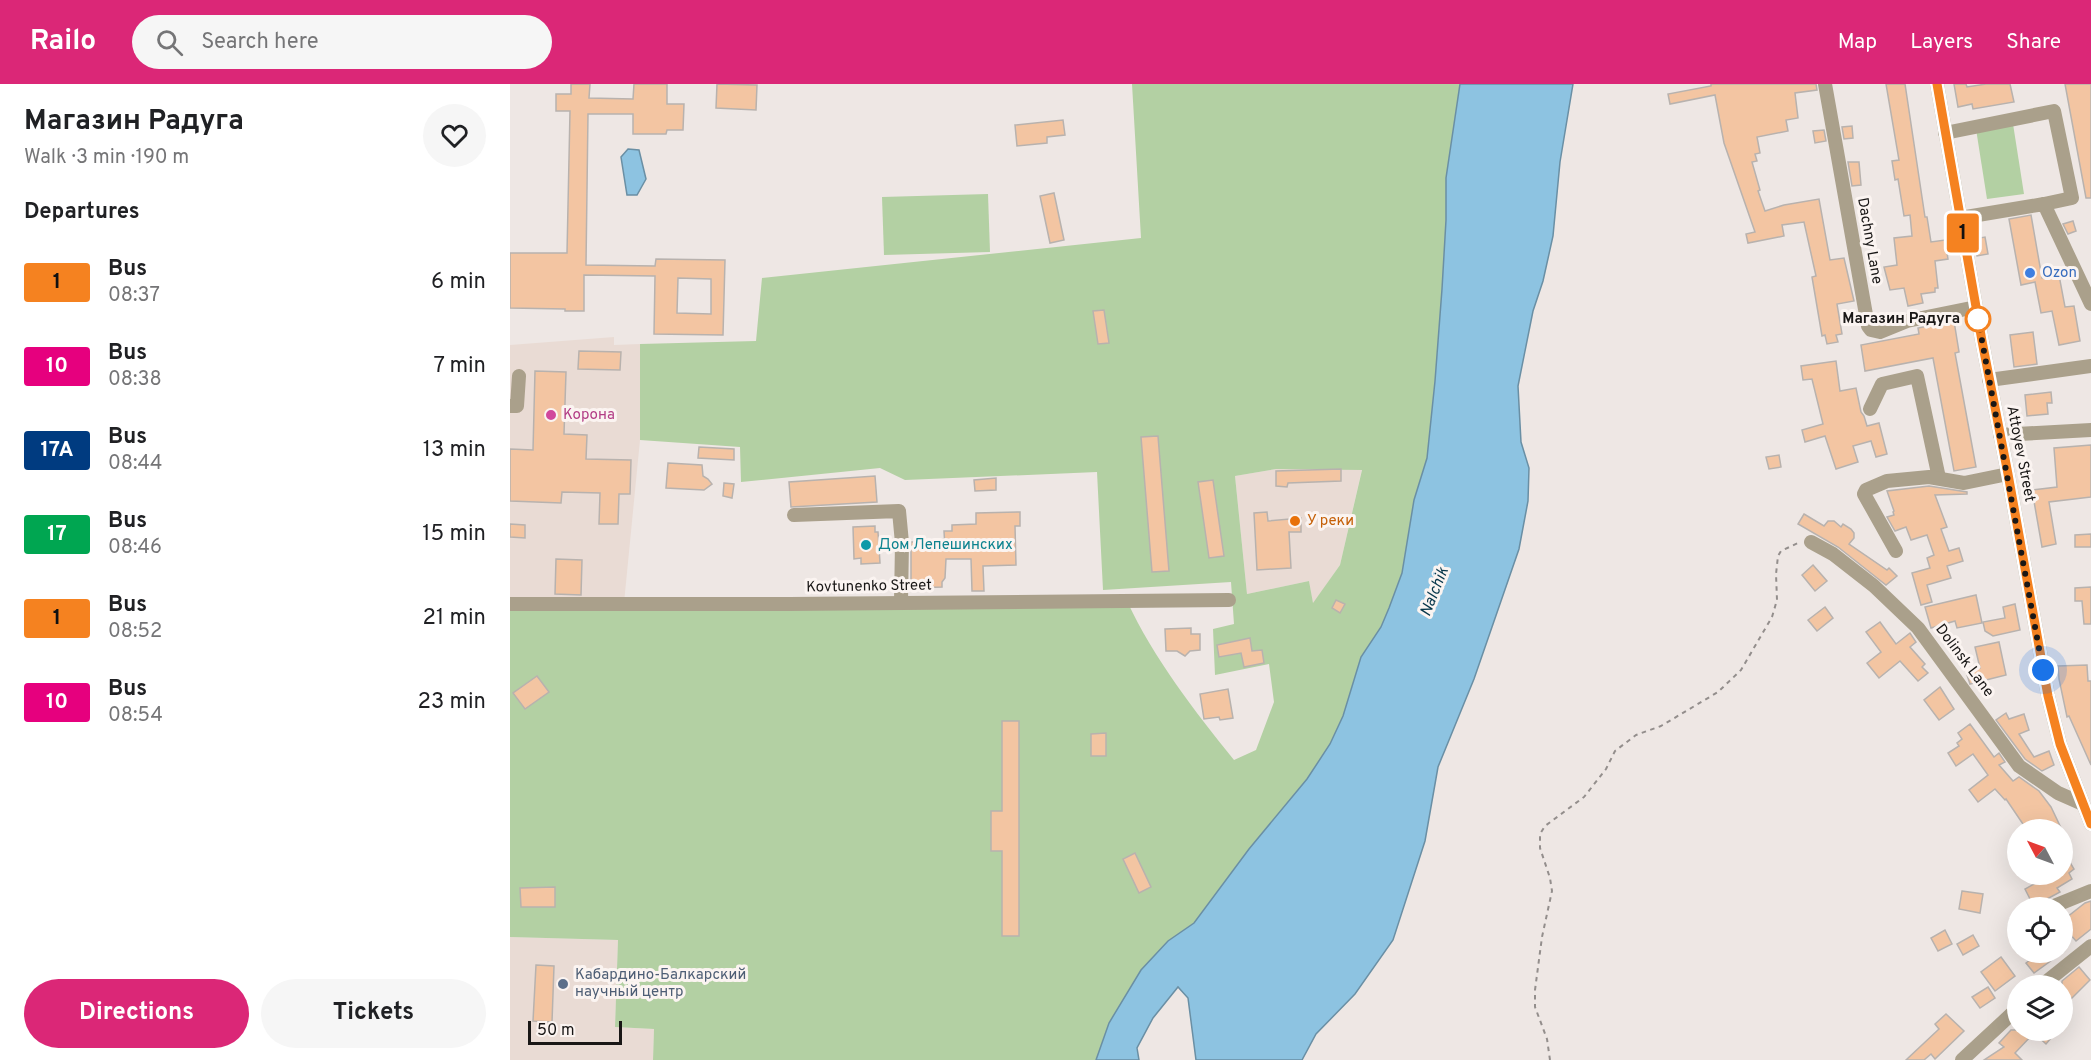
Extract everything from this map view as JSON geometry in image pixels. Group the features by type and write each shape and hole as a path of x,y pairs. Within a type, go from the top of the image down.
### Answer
{"street":[{"name":"Dachny Lane","path":"1825,84 1868,326 1871,330 1880,332 1906,321 1976,308"},
{"name":"Attoyev Street","path":"1937,84 2051,711 2060,744 2091,825"},
{"path":"1945,133 2054,111 2072,198 1960,218"},
{"path":"2044,204 2091,304"},
{"path":"1989,380 2041,371 2091,366"},
{"path":"510,406 517,406 519,376"},
{"path":"1870,409 1882,384 1917,376 1939,477"},
{"path":"2000,435 2091,430"},
{"path":"1896,551 1864,494 1866,490 1877,483 1887,481 1939,477 1946,481 1964,483 1993,479 2008,474"},
{"path":"794,515 898,511 902,543 901,603"},
{"name":"Dolinsk Lane","path":"1811,542 1833,554 1874,586 1918,628 2019,765 2058,793 2083,804"},
{"name":"Kovtunenko Street","path":"510,604 1229,600"},
{"path":"2073,898 2091,891"},
{"path":"2055,975 2091,946"},
{"path":"1962,1060 2007,1018"}],"path":[{"path":"1550,1060 1547,1039 1535,1007 1537,970 1552,891 1540,848 1540,834 1545,826 1584,797 1606,769 1615,750 1636,735 1661,726 1718,692 1741,670 1772,617 1777,600 1778,556 1781,551 1798,542 1811,542"}],"shaded area":[{"path":"614,337 614,345 640,344 640,440 624,603 510,604 510,345"},
{"name":"У реки","path":"1276,469 1362,469 1340,565 1313,604 1309,581 1247,594 1235,476"},
{"name":"Кабардино-Балкарский научный центр","path":"510,937 618,940 615,1027 654,1029 653,1060 510,1060"}],"green space":[{"path":"1132,84 1460,84 1446,178 1442,289 1427,458 1414,500 1402,573 1381,627 1361,657 1343,716 1330,744 1307,779 1249,849 1194,923 1168,941 1109,1023 1096,1060 653,1060 654,1029 615,1027 618,940 510,937 510,604 1127,601 1162,664 1234,760 1256,750 1274,702 1269,664 1215,675 1213,629 1234,624 1231,582 1103,590 1097,472 905,480 880,468 741,482 740,447 640,440 640,344 756,341 762,278 1141,238","holes":["1276,469 1362,470 1340,565 1313,603 1309,581 1247,594 1235,476"]},
{"path":"2013,124 2024,194 1987,199 1976,129"},
{"path":"988,194 990,252 884,255 882,197"}],"water":[{"name":"Nalchik","path":"1460,84 1573,84 1560,162 1553,236 1543,281 1533,311 1518,386 1521,442 1529,468 1528,501 1519,549 1474,679 1438,767 1425,841 1393,940 1355,994 1316,1034 1302,1060 1196,1060 1188,998 1178,987 1153,1018 1137,1048 1139,1060 1096,1060 1109,1023 1141,970 1168,941 1194,923 1249,849 1307,779 1330,744 1343,716 1361,657 1381,627 1389,608 1402,573 1414,500 1427,458 1442,289 1446,178"},
{"path":"628,149 639,150 646,179 637,195 627,195 621,157"}],"building":[{"path":"571,84 590,84 589,98 633,99 634,84 667,84 667,104 684,104 683,130 667,130 666,134 633,134 633,114 588,114 586,265 655,266 656,259 725,260 723,335 654,334 655,276 584,275 584,311 510,308 510,253 567,253 570,111 556,111 556,94 571,94","holes":["678,278 711,279 711,314 677,313"]},
{"path":"717,84 757,85 756,110 716,108"},
{"path":"1711,84 1816,84 1817,90 1795,93 1798,118 1786,120 1788,131 1757,137 1760,153 1755,154 1757,161 1752,162 1765,211 1819,199 1830,260 1844,258 1854,301 1837,304 1842,334 1836,335 1838,342 1827,344 1825,335 1822,336 1812,277 1816,276 1804,222 1782,225 1784,236 1748,243 1746,234 1755,232 1724,143 1715,95 1670,104 1668,94 1711,86"},
{"path":"1886,84 1905,84 1925,217 1927,217 1931,242 1945,240 1948,259 1935,261 1938,288 1935,288 1935,292 1921,294 1923,303 1908,306 1904,288 1890,290 1884,267 1897,265 1894,238 1912,236 1910,215 1904,216 1898,179 1895,180 1892,161 1899,160"},
{"path":"1954,84 1966,84 1967,87 2010,84 2014,102 1973,109 1972,104 1958,107"},
{"path":"2065,84 2091,84 2091,198 2086,198"},
{"path":"1063,120 1065,135 1047,137 1047,143 1017,146 1015,125"},
{"path":"1852,126 1853,138 1844,139 1842,127"},
{"path":"1824,130 1826,141 1815,143 1813,131"},
{"path":"1848,162 1859,162 1861,185 1852,186"},
{"path":"1054,193 1064,240 1050,243 1040,196"},
{"path":"2031,215 2042,278 2059,275 2065,307 2074,306 2080,341 2059,345 2052,311 2041,313 2035,282 2021,285 2009,219"},
{"path":"2073,221 2076,231 2068,234 2063,224"},
{"path":"1985,237 1988,254 1977,256 1974,239"},
{"path":"1104,310 1109,343 1098,344 1093,311"},
{"path":"1954,321 1959,352 1955,353 1976,467 1954,471 1933,358 1865,371 1861,345 1919,334 1918,328"},
{"path":"2033,332 2037,364 2014,367 2010,335"},
{"path":"579,351 621,352 620,370 578,369"},
{"path":"1836,361 1840,391 1856,388 1861,412 1867,426 1879,423 1887,454 1876,457 1871,441 1853,446 1858,462 1836,469 1825,436 1805,442 1802,430 1823,424 1812,379 1803,380 1801,366"},
{"path":"535,371 566,372 564,434 587,435 586,459 631,460 630,494 619,494 618,524 599,524 600,493 562,492 561,503 510,501 510,449 533,450"},
{"path":"2051,392 2052,403 2047,403 2048,414 2027,416 2025,395"},
{"path":"1158,436 1169,571 1152,572 1141,437"},
{"path":"2091,445 2091,497 2049,502 2056,544 2042,547 2032,490 2057,487 2054,448"},
{"path":"699,447 734,449 734,460 698,458"},
{"path":"1779,455 1781,467 1769,469 1766,457"},
{"path":"668,463 702,465 703,476 712,484 704,490 666,488"},
{"path":"1341,469 1341,481 1288,483 1287,487 1276,486 1276,471"},
{"path":"875,476 877,502 791,507 789,482"},
{"path":"996,478 996,490 975,491 974,480"},
{"path":"1213,480 1224,556 1209,558 1198,482"},
{"path":"724,483 734,484 732,498 723,496"},
{"path":"1929,486 1967,492 1967,494 1935,495 1947,527 1941,529 1949,551 1959,548 1963,561 1947,566 1951,578 1927,585 1932,602 1921,605 1912,573 1930,568 1927,558 1934,555 1927,535 1911,540 1906,527 1895,531 1887,517 1894,515 1894,511 1887,491"},
{"path":"1020,512 1020,526 1015,526 1016,565 983,566 984,591 972,591 971,559 946,559 942,587 911,588 911,542 918,542 918,548 945,548 944,531 952,531 952,525 976,524 976,513"},
{"path":"1267,512 1268,521 1301,518 1301,532 1289,532 1291,568 1257,570 1254,513"},
{"path":"1804,514 1824,526 1828,521 1834,521 1841,527 1843,524 1851,529 1854,538 1849,544 1887,570 1889,568 1897,576 1886,585 1838,547 1798,524"},
{"path":"510,524 525,525 525,538 510,537"},
{"name":"Дом Лепешинских","path":"875,526 875,532 878,532 880,563 861,564 861,558 854,559 853,527"},
{"path":"2091,534 2091,547 2075,547 2075,535"},
{"path":"556,559 582,560 581,595 555,594"},
{"path":"1813,565 1827,581 1815,591 1802,575"},
{"path":"2091,587 2091,624 2084,624 2082,601 2075,601 2075,588"},
{"path":"1976,595 1982,623 1957,628 1955,621 1931,628 1925,607"},
{"path":"1336,600 1345,604 1340,613 1332,608"},
{"path":"2015,604 2020,630 1993,636 1985,631 1983,622 2005,618 2003,607"},
{"path":"1825,607 1833,618 1817,631 1808,620"},
{"path":"1880,622 1896,644 1910,633 1916,642 1910,647 1925,664 1922,667 1928,673 1918,681 1900,661 1879,678 1867,663 1881,652 1866,632"},
{"path":"1191,628 1191,634 1200,634 1200,650 1190,651 1185,656 1177,651 1166,651 1165,629"},
{"path":"1250,638 1252,651 1262,650 1264,663 1244,667 1241,653 1219,657 1217,645"},
{"path":"1999,642 2006,675 1970,684 1966,672 1980,668 1975,647"},
{"path":"2087,665 2088,681 2091,681 2091,765 2069,716 2067,717 2058,666"},
{"path":"537,676 549,692 525,709 513,693"},
{"path":"1940,687 1954,709 1939,720 1924,700"},
{"path":"1228,689 1233,718 1204,719 1200,694"},
{"path":"2006,713 2009,719 2024,714 2029,730 2019,734 2034,757 2049,751 2054,765 2042,771 2025,759 1996,720"},
{"path":"1002,721 1019,721 1019,936 1002,936 1002,851 991,851 991,811 1002,811"},
{"path":"1970,724 1994,757 1999,753 2005,762 1999,765 2013,781 2019,777 2039,791 2057,819 2020,819 2006,799 1995,789 1978,802 1969,790 1988,775 1973,754 1956,766 1948,753 1959,746 1957,743 1962,739 1958,733"},
{"path":"1106,733 1106,756 1091,756 1091,734"},
{"path":"1135,853 1151,887 1139,893 1123,859"},
{"path":"2032,885 2062,885 2057,888 2060,892 2051,897 2029,897 2025,889"},
{"path":"555,887 555,907 521,907 520,888"},
{"path":"1962,891 1983,894 1980,913 1959,909"},
{"path":"2091,901 2091,929 2076,941 2073,938 2073,912"},
{"path":"1945,930 1952,944 1938,951 1931,938"},
{"path":"1973,935 1979,946 1963,955 1957,944"},
{"path":"2001,957 2014,975 2007,975 2007,982 1995,991 1981,972"},
{"path":"2026,963 2048,963 2034,973"},
{"path":"536,965 554,966 552,1022 533,1021"},
{"path":"2079,967 2090,980 2073,997 2073,975 2069,975"},
{"path":"1988,987 1995,998 1980,1008 1972,997"},
{"path":"1946,1014 1964,1031 1935,1059 1931,1054 1924,1060 1906,1060 1939,1029 1935,1024"},
{"path":"2007,1034 2007,1041 2026,1041 2015,1053 2022,1060 1984,1060 2004,1047 1999,1043"}],"bus line":[{"name":"1","path":"1937,84 2048,696 2060,744 2091,824"}],"place":[{"name":"Ozon","path":"2030,273"},
{"name":"Магазин Радуга","path":"1978,319"},
{"name":"Корона","path":"551,415"},
{"name":"У реки","path":"1295,521"},
{"name":"Дом Лепешинских","path":"866,545"},
{"name":"Кабардино-Балкарский научный центр","path":"563,984"}],"route":[{"path":"1978,319 2043,670"}]}
